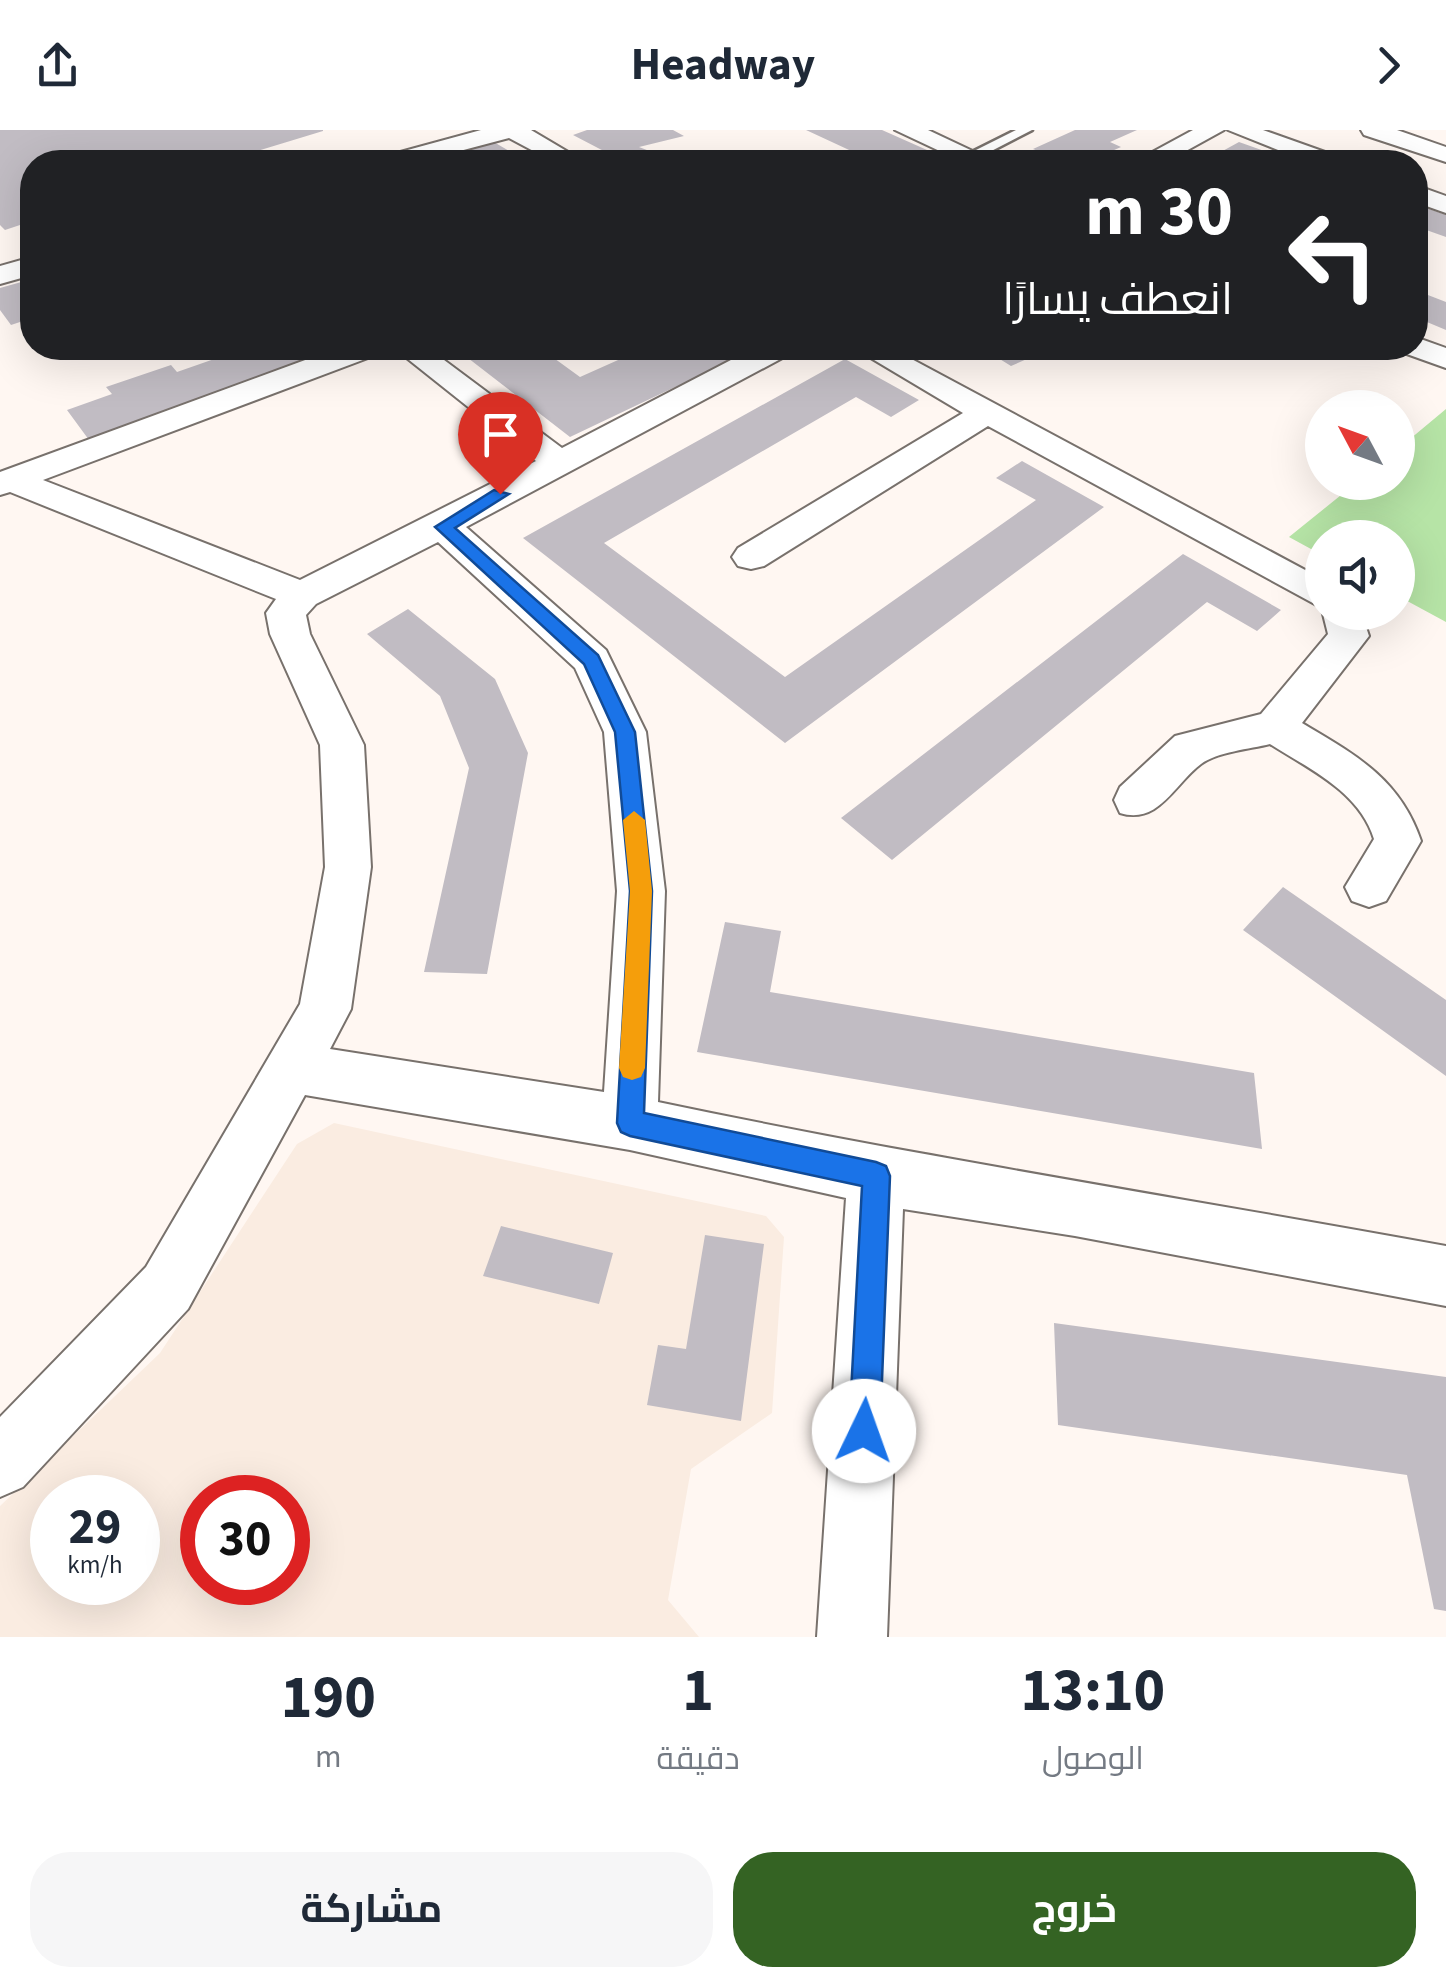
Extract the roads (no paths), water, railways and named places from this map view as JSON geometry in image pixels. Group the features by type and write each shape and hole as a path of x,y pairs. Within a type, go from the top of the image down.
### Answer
{"street":[{"path":"436,150 511,130 549,150"},
{"path":"907,130 953,150"},
{"path":"1171,150 1212,130"},
{"path":"1240,130 1296,150"},
{"path":"1373,130 1446,155"},
{"path":"5,482 333,360"},
{"path":"425,360 558,461"},
{"path":"0,1464 167,1288 324,1009 348,867 342,745 290,634 286,613 302,595 443,527 558,461 754,360"},
{"path":"891,360 1305,586"},
{"path":"751,556 988,412"},
{"path":"5,482 207,554 302,595"},
{"path":"443,527 592,660 625,732 641,891 630,1123"},
{"path":"1136,800 1190,748 1275,727 1348,636 1346,630"},
{"path":"1275,727 1378,793 1393,816 1398,841 1368,887"},
{"path":"291,1068 630,1123 876,1176 1075,1207 1446,1276"},
{"path":"852,1637 876,1176"}],"lane":[{"path":"993,150 1026,130"}]}
